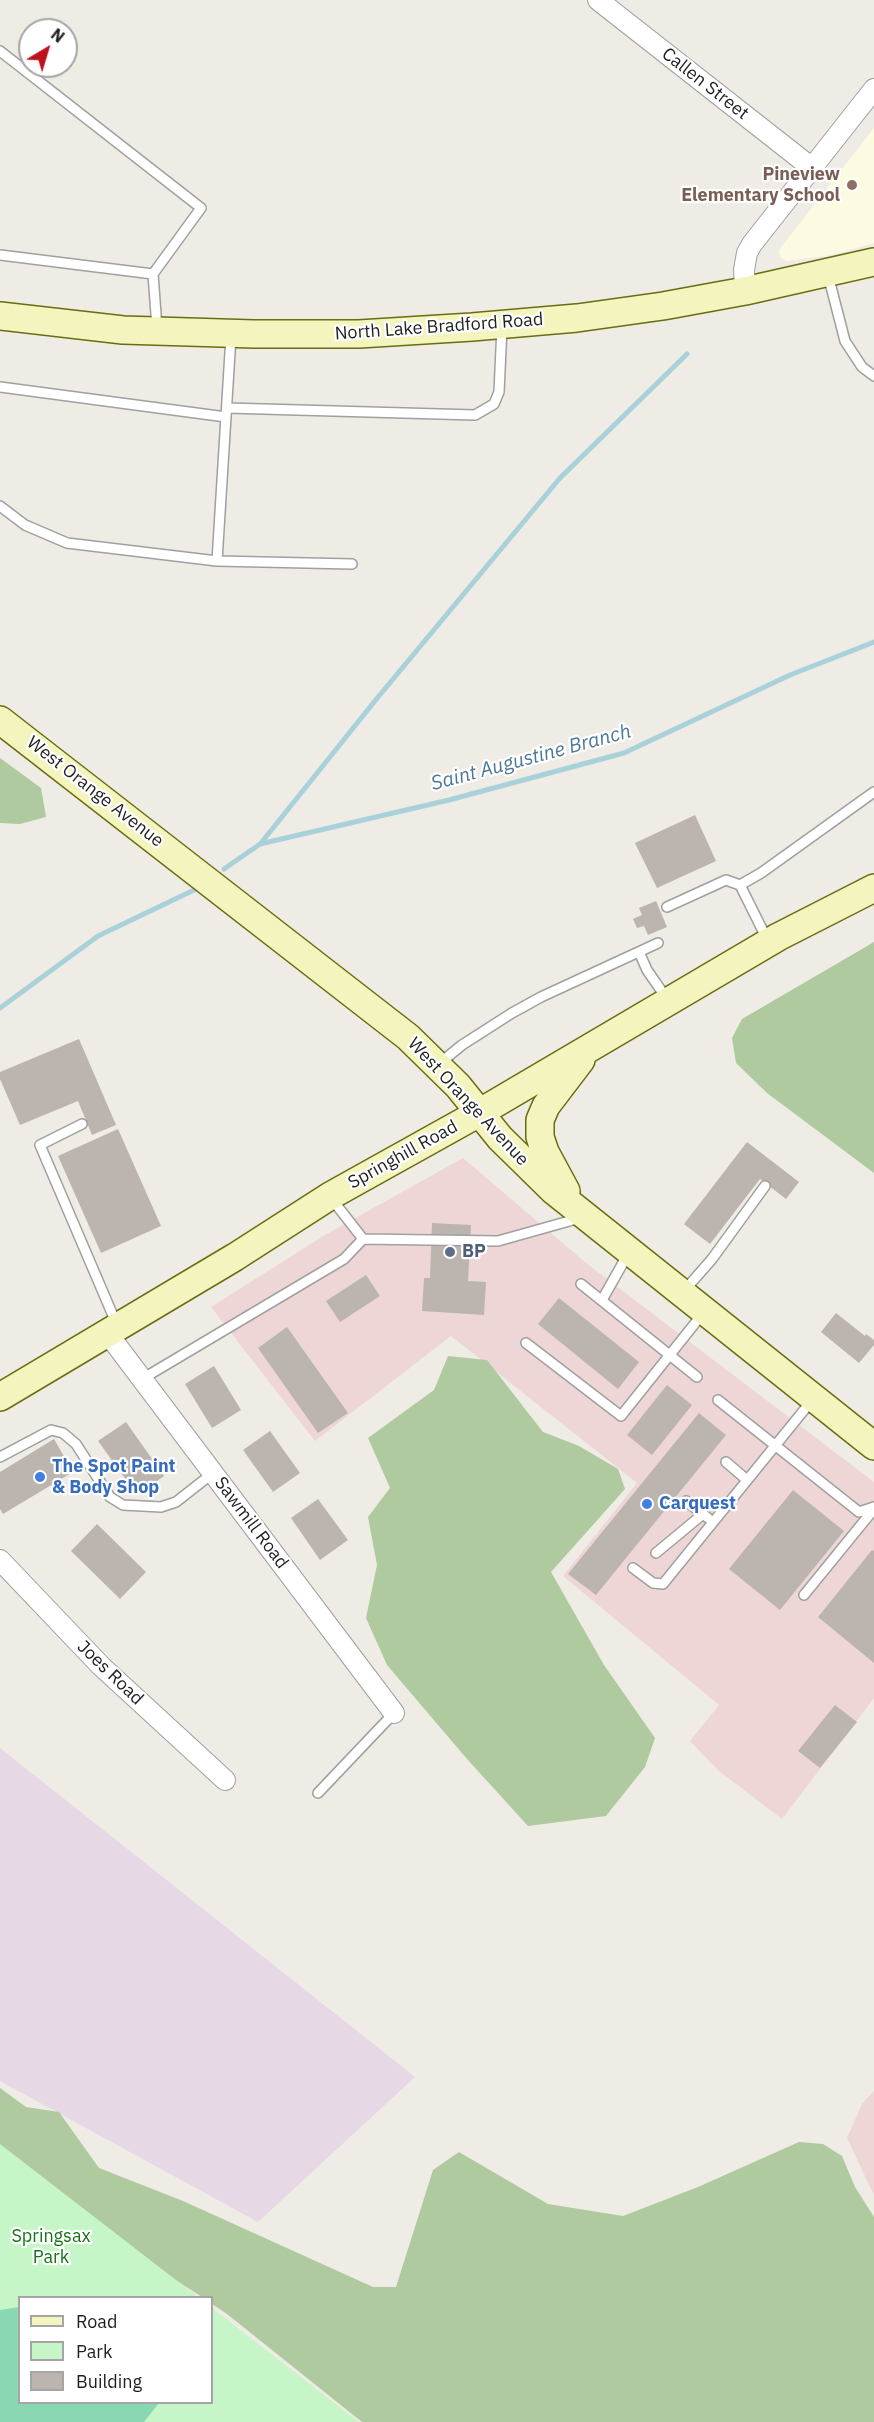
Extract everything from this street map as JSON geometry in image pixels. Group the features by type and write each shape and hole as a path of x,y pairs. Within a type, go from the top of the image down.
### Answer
{"main road":[{"name":"North Lake Bradford Road","path":"0,316 123,330 359,334 502,324 663,306 745,291 874,262"},
{"name":"West Orange Avenue","path":"0,720 378,1012 438,1064 528,1167 585,1216 874,1446"},
{"name":"Springhill Road","path":"0,1397 113,1331 330,1196 479,1113 769,943 874,888"},
{"path":"585,1216 563,1187 550,1164 540,1137 540,1122 546,1106 556,1091 596,1044"}],"street":[{"name":"Callen Street","path":"598,0 812,168"},
{"path":"745,291 744,270 747,253 874,89"},
{"name":"Sawmill Road","path":"113,1331 142,1379 394,1713"},
{"name":"Joes Road","path":"0,1560 101,1666 225,1780"}],"lane":[{"path":"0,51 201,208 153,274 157,331"},
{"path":"0,255 153,274"},
{"path":"828,273 845,341 862,367 874,376"},
{"path":"0,387 226,412 475,415 494,404 499,392 502,324"},
{"path":"217,561 231,333"},
{"path":"0,506 25,525 67,543 217,561 352,564"},
{"path":"740,885 761,873 874,792"},
{"path":"667,907 726,880 740,885 769,943"},
{"path":"438,1064 462,1045 541,997 658,943"},
{"path":"639,952 647,970 668,1001"},
{"path":"82,1124 40,1145 113,1331"},
{"path":"682,1293 711,1259 765,1186"},
{"path":"330,1196 363,1239"},
{"path":"142,1379 344,1259 363,1239 498,1241 585,1216"},
{"path":"602,1300 629,1251"},
{"path":"581,1284 697,1377"},
{"path":"526,1343 621,1416 705,1311"},
{"path":"633,1568 653,1583 663,1584 814,1398"},
{"path":"718,1400 859,1512 874,1508"},
{"path":"0,1457 51,1430 63,1433 76,1444 110,1497 123,1505 161,1507 176,1502 213,1473"},
{"path":"726,1462 747,1480"},
{"path":"686,1501 713,1522"},
{"path":"804,1595 874,1508"},
{"path":"656,1553 703,1514"},
{"path":"318,1793 394,1713"}],"shaded area":[{"name":"Pineview Elementary School","path":"874,128 874,243 831,255 787,261 780,257 779,250"},
{"path":"463,1158 586,1263 874,1482 874,1698 782,1819 719,1771 690,1741 719,1705 563,1576 637,1483 451,1336 315,1441 211,1307 325,1235"},
{"path":"0,1748 415,2077 258,2222 0,2081"},
{"path":"874,2091 874,2195 847,2138 862,2104"}],"green space":[{"path":"0,758 41,788 46,817 20,824 0,823"},
{"path":"874,942 874,1173 767,1093 736,1063 732,1038 742,1019"},
{"path":"448,1356 487,1360 543,1432 579,1446 618,1469 625,1489 551,1572 604,1665 655,1738 645,1767 606,1816 528,1826 387,1665 366,1618 377,1565 368,1517 390,1488 368,1438 434,1390"},
{"path":"0,2088 26,2107 59,2112 99,2168 183,2201 373,2287 396,2287 433,2170 459,2152 548,2204 623,2216 698,2187 799,2142 823,2144 842,2156 855,2187 874,2217 874,2422 362,2422 213,2305 213,2296 200,2296 41,2194 0,2181"},
{"name":"Springsax Park","path":"0,2144 197,2296 18,2296 18,2404 213,2404 213,2309 359,2422 0,2422"},
{"path":"18,2307 18,2404 158,2404 144,2422 0,2422 0,2310"}],"building":[{"path":"695,815 716,861 657,888 635,843"},
{"path":"656,901 667,927 648,935 644,926 637,928 633,919 642,915 639,908"},
{"path":"79,1039 116,1125 92,1135 78,1101 20,1125 0,1079 0,1072"},
{"path":"118,1129 161,1226 101,1253 58,1156"},
{"path":"747,1142 799,1182 786,1199 760,1179 710,1244 684,1224"},
{"path":"432,1223 471,1225 468,1281 486,1282 484,1315 422,1311 424,1278 430,1278"},
{"path":"366,1275 380,1296 340,1322 326,1301"},
{"path":"559,1298 639,1362 618,1389 538,1324"},
{"path":"836,1313 865,1336 866,1334 874,1340 874,1345 859,1363 821,1332"},
{"path":"287,1327 348,1413 318,1433 258,1348"},
{"path":"214,1366 241,1410 212,1428 185,1384"},
{"path":"667,1385 692,1405 652,1455 627,1435"},
{"name":"Carquest","path":"699,1413 726,1435 596,1595 568,1574"},
{"path":"126,1422 164,1476 137,1495 98,1441"},
{"path":"270,1431 300,1473 273,1492 243,1450"},
{"path":"54,1439 73,1472 3,1514 0,1509 0,1472"},
{"path":"793,1490 844,1531 780,1610 729,1569"},
{"path":"318,1499 348,1540 320,1560 291,1518"},
{"path":"97,1524 146,1572 120,1599 71,1551"},
{"path":"872,1550 874,1551 874,1663 818,1617"},
{"path":"835,1705 857,1722 820,1768 798,1751"}],"waterway":[{"path":"261,843 374,702 560,478 687,354"},
{"name":"Saint Augustine Branch","path":"224,869 260,844 449,800 624,753 790,675 874,642"},
{"name":"Saint Augustine Branch","path":"0,1008 98,936 194,890"}],"place":[{"name":"Pineview Elementary School","path":"852,185"},
{"name":"BP","path":"450,1252"},
{"name":"The Spot Paint & Body Shop","path":"40,1477"},
{"name":"Carquest","path":"647,1504"}]}
